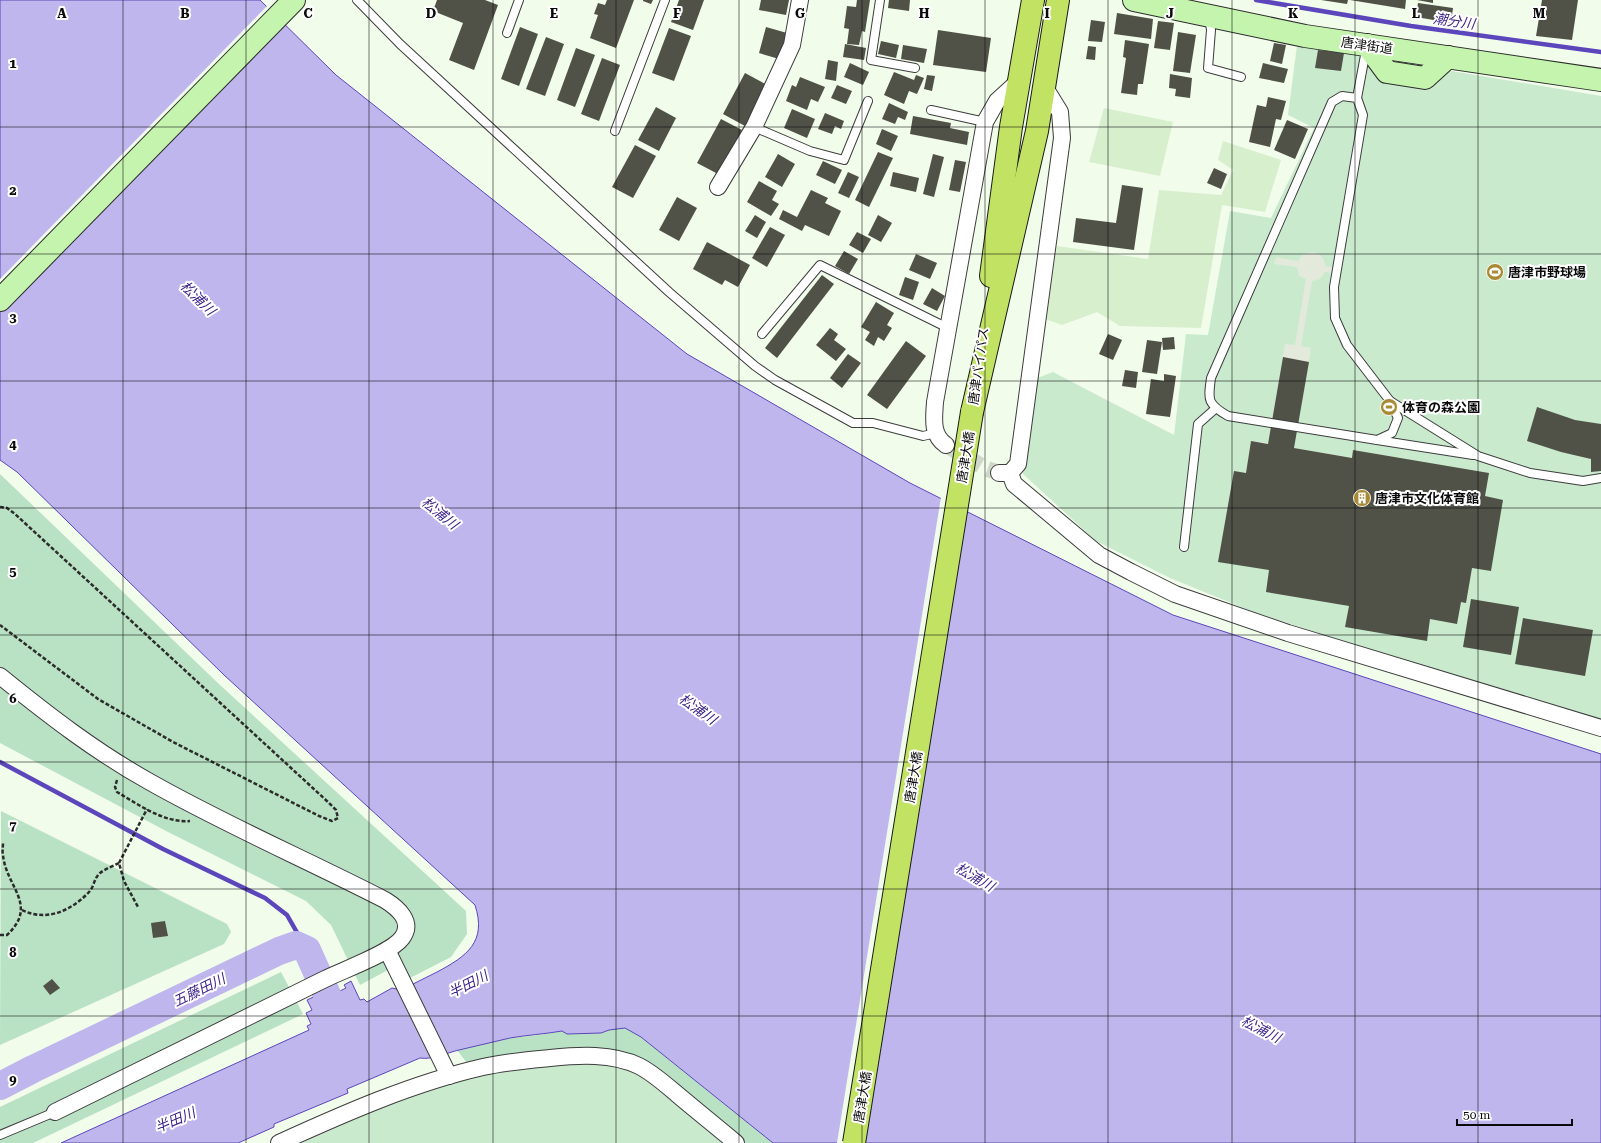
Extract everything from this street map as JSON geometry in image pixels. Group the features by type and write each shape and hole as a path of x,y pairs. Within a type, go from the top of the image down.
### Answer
{"highway":[{"name":"唐津バイパス","path":"972,412 1011,127 1033,0"},
{"name":"唐津バイパス","path":"972,412 1037,131 1058,0"},
{"name":"唐津大橋","path":"854,1143 972,412"}],"street":[{"path":"0,300 294,0"},
{"path":"718,187 754,126 792,45 800,0"},
{"name":"唐津街道","path":"1134,0 1304,36 1601,80"},
{"path":"946,445 941,442 936,433 934,422 935,402 985,122 997,101 1019,81"},
{"path":"1044,86 1060,112 1062,138 1018,464 1004,473 1014,484 1099,555 1175,594 1296,635 1601,728"},
{"path":"0,676 55,721 150,783 385,900 396,907 403,914 406,921 406,930 403,938 387,950 338,972 55,1112"},
{"path":"387,950 449,1076"},
{"path":"279,1143 417,1086 449,1076 484,1067 534,1059 591,1056 619,1058 640,1066 662,1082 736,1143"}],"lane":[{"path":"357,0 400,44 640,265 755,366 775,380 853,423 873,423 922,436 936,433"},
{"path":"507,33 519,0"},
{"path":"615,131 665,0"},
{"path":"880,0 872,60 915,68"},
{"path":"1209,16 1211,30 1208,68 1242,77"},
{"path":"1367,45 1357,98 1363,115 1334,287 1335,318 1347,345 1390,401 1398,418 1392,433 1378,440"},
{"path":"1357,98 1342,96 1332,102 1211,378 1208,398 1215,409 1228,416 1478,456 1530,473 1583,481 1601,478"},
{"path":"754,126 810,151 844,160 868,101"},
{"path":"931,110 985,122"},
{"path":"762,334 820,265 948,328"},
{"path":"1390,401 1478,456"},
{"path":"1184,546 1198,424 1215,409"},
{"path":"0,1135 55,1112"}],"path":[{"path":"0,507 7,508 15,514 317,791 336,810 338,818 332,821 319,816 173,742 98,699 0,625"},
{"path":"22,910 29,914 44,916 66,910 90,891 99,874 119,863 147,809 117,792 115,787 116,781 124,767"},
{"path":"0,935 7,935 16,927 22,910 21,903 6,869 3,855 3,843"},
{"path":"119,863 124,881 138,907"}],"green space":[{"name":"体育の森公園","path":"1297,45 1601,96 1601,723 1439,673 1251,611 1170,578 1096,541 1023,474 1037,378 1053,372 1174,435 1186,334 1208,335 1230,211 1271,218 1314,128 1288,115"},
{"path":"1104,108 1173,122 1160,176 1089,162"},
{"path":"1223,141 1281,160 1265,212 1222,205 1201,328 1120,326 1097,312 1062,325 1045,319 1057,246 1148,259 1159,190 1221,195 1233,170 1218,160"},
{"path":"0,474 220,685 466,911 467,934 451,957 410,978 401,963 360,985 331,925 306,901 168,832 0,743"},
{"path":"1,811 227,924 231,932 224,944 0,1045"},
{"path":"281,972 303,1014 33,1143 0,1143 0,1107"},
{"path":"625,1028 641,1037 773,1143 746,1143 663,1075 562,1052 467,1063 457,1050 511,1038 562,1031 601,1033 609,1030"},
{"path":"592,1060 638,1069 731,1143 296,1143 419,1090 490,1071"}],"shaded area":[{"path":"1311,252 1317,253 1323,258 1326,266 1333,267 1332,273 1325,272 1320,279 1312,281 1301,346 1311,348 1294,448 1352,458 1331,580 1246,473 1251,441 1268,443 1285,344 1295,345 1306,279 1299,276 1297,267 1274,264 1276,257 1298,261 1302,255"}],"water":[{"path":"0,0 260,0 336,75 687,354 910,483 1173,615 1601,754 1601,1143 773,1143 641,1037 625,1028 609,1030 601,1033 567,1034 562,1031 516,1037 435,1057 420,1058 347,1089 348,1093 274,1124 274,1127 238,1143 61,1143 309,1030 307,1026 311,1024 306,1013 312,1010 307,1000 335,987 338,992 346,988 344,985 351,981 360,1000 364,999 367,1002 392,988 401,990 437,972 457,960 472,946 478,929 478,918 475,905 224,675 17,472 0,460"}],"pier":[{"path":"268,5 284,21 0,312 0,279"},
{"path":"941,497 967,510 865,1143 837,1143"}],"building":[{"path":"437,0 485,0 498,5 474,70 449,60 463,23 433,11"},
{"path":"607,0 634,0 616,48 590,38 598,15 594,14 598,3 605,5"},
{"path":"643,0 653,0 651,4"},
{"path":"679,0 704,0 693,30 671,22"},
{"path":"761,0 789,0 786,15 759,10"},
{"path":"857,0 870,0 865,32 862,31 859,45 847,44 849,29 844,28 847,6 856,7"},
{"path":"889,0 910,0 909,11 888,8"},
{"path":"1321,0 1348,0 1347,4"},
{"path":"1350,0 1406,0 1405,9"},
{"path":"1417,0 1433,0 1433,3"},
{"path":"1542,0 1578,0 1572,40 1536,36"},
{"path":"1418,3 1453,8 1451,23 1416,17"},
{"path":"1117,13 1153,19 1151,39 1114,34"},
{"path":"1091,20 1105,22 1102,42 1088,41"},
{"path":"1158,21 1174,23 1170,50 1154,48"},
{"path":"520,27 538,34 519,86 501,79"},
{"path":"766,27 787,33 779,59 759,53"},
{"path":"669,28 691,36 674,81 652,73"},
{"path":"938,30 991,38 986,72 933,65"},
{"path":"1178,32 1196,35 1190,73 1173,71"},
{"path":"546,37 564,44 545,96 526,89"},
{"path":"1125,40 1149,44 1143,84 1138,84 1137,95 1121,93 1126,58 1123,57"},
{"path":"881,41 899,45 896,58 878,54"},
{"path":"1274,43 1286,45 1282,64 1270,61"},
{"path":"845,44 866,48 864,60 843,57"},
{"path":"903,45 927,49 924,63 901,59"},
{"path":"1088,46 1096,47 1095,60 1086,59"},
{"path":"576,48 595,55 575,107 557,100"},
{"path":"1318,50 1344,53 1341,71 1315,68"},
{"path":"602,58 620,65 599,121 581,114"},
{"path":"828,60 838,62 836,81 825,79"},
{"path":"850,63 869,72 863,85 844,77"},
{"path":"1263,63 1288,69 1284,83 1259,78"},
{"path":"894,72 914,80 916,75 924,78 917,94 909,91 904,104 884,95"},
{"path":"745,73 767,85 745,126 723,114"},
{"path":"1170,74 1192,78 1190,98 1175,96 1176,89 1169,88"},
{"path":"927,75 935,76 932,91 924,89"},
{"path":"800,77 825,87 818,102 811,99 807,110 786,101 792,85 796,87"},
{"path":"837,85 852,91 846,104 831,98"},
{"path":"1268,97 1286,101 1281,120 1276,119 1270,147 1249,142 1257,105 1266,107"},
{"path":"889,103 908,112 905,120 898,117 895,124 882,119"},
{"path":"656,107 676,118 659,151 638,140"},
{"path":"792,109 815,119 807,138 784,128"},
{"path":"825,113 844,121 841,129 835,126 832,134 818,129"},
{"path":"913,116 951,123 950,128 969,132 967,145 910,134"},
{"path":"721,119 742,130 718,174 697,163"},
{"path":"1287,120 1308,129 1295,159 1274,150"},
{"path":"882,129 898,136 891,151 876,144"},
{"path":"635,145 656,156 633,198 612,187"},
{"path":"878,152 893,158 869,207 855,200"},
{"path":"778,154 795,164 782,187 765,177"},
{"path":"933,154 944,157 934,197 923,194"},
{"path":"955,160 966,162 960,192 949,190"},
{"path":"823,161 842,170 835,184 816,175"},
{"path":"1214,168 1227,174 1221,189 1207,183"},
{"path":"848,172 859,177 849,198 838,193"},
{"path":"893,172 919,178 916,192 890,186"},
{"path":"759,181 777,191 772,200 779,204 771,216 747,202"},
{"path":"1122,185 1143,188 1134,250 1073,242 1076,218 1116,223"},
{"path":"811,190 828,198 825,203 841,211 829,236 805,225 802,231 779,219 783,210 797,217"},
{"path":"677,197 697,208 679,241 659,230"},
{"path":"755,215 766,222 757,238 745,231"},
{"path":"878,215 892,223 881,242 868,235"},
{"path":"770,227 785,235 767,267 752,258"},
{"path":"857,232 871,239 863,253 849,245"},
{"path":"707,242 750,265 738,287 725,280 722,285 693,269"},
{"path":"844,251 858,259 849,274 835,266"},
{"path":"916,254 937,263 930,279 909,270"},
{"path":"822,275 834,284 777,358 765,348"},
{"path":"905,277 919,282 913,300 899,295"},
{"path":"932,288 945,296 937,311 923,304"},
{"path":"876,302 894,313 887,325 892,328 884,341 878,337 874,346 865,340 870,332 861,327"},
{"path":"830,328 838,334 834,340 846,349 836,361 816,345"},
{"path":"1108,334 1122,340 1113,360 1099,354"},
{"path":"1174,337 1175,349 1163,350 1162,338"},
{"path":"1147,340 1162,342 1157,374 1142,372"},
{"path":"906,341 926,356 887,409 867,395"},
{"path":"848,354 861,363 842,388 830,378"},
{"name":"唐津市文化体育館","path":"1283,357 1309,362 1294,448 1352,458 1353,450 1489,473 1485,496 1503,500 1491,571 1472,568 1466,603 1461,602 1457,624 1430,619 1427,641 1345,627 1349,606 1266,592 1269,570 1218,562 1234,471 1246,473 1251,441 1268,444"},
{"path":"1125,370 1138,372 1136,388 1122,386"},
{"path":"1164,374 1176,376 1170,417 1146,414 1151,379 1164,381"},
{"path":"1537,407 1575,420 1601,424 1601,471 1591,472 1591,459 1561,452 1527,441"},
{"path":"1471,599 1519,607 1511,655 1463,647"},
{"path":"1523,618 1593,630 1585,676 1515,664"},
{"path":"165,921 168,936 153,938 151,923"},
{"path":"52,979 60,988 50,995 43,986"}],"waterway":[{"name":"潮分川","path":"1256,0 1411,26 1601,52"},
{"path":"0,762 163,849 265,898 287,915 307,950"},
{"name":"五藤田川","path":"0,1086 279,951 296,945 307,950 341,1026"}],"tunnel":[{"path":"946,445 985,468 999,473"}],"place":[{"name":"唐津市野球場","path":"1495,272"},
{"name":"体育の森公園","path":"1389,407"},
{"name":"唐津市文化体育館","path":"1362,498"}],"water label":[{"name":"松浦川","path":"198,298"},
{"name":"松浦川","path":"440,513"},
{"name":"松浦川","path":"698,709"},
{"name":"松浦川","path":"975,877"},
{"name":"半田川","path":"468,984"},
{"name":"松浦川","path":"1261,1029"},
{"name":"半田川","path":"175,1120"}]}
